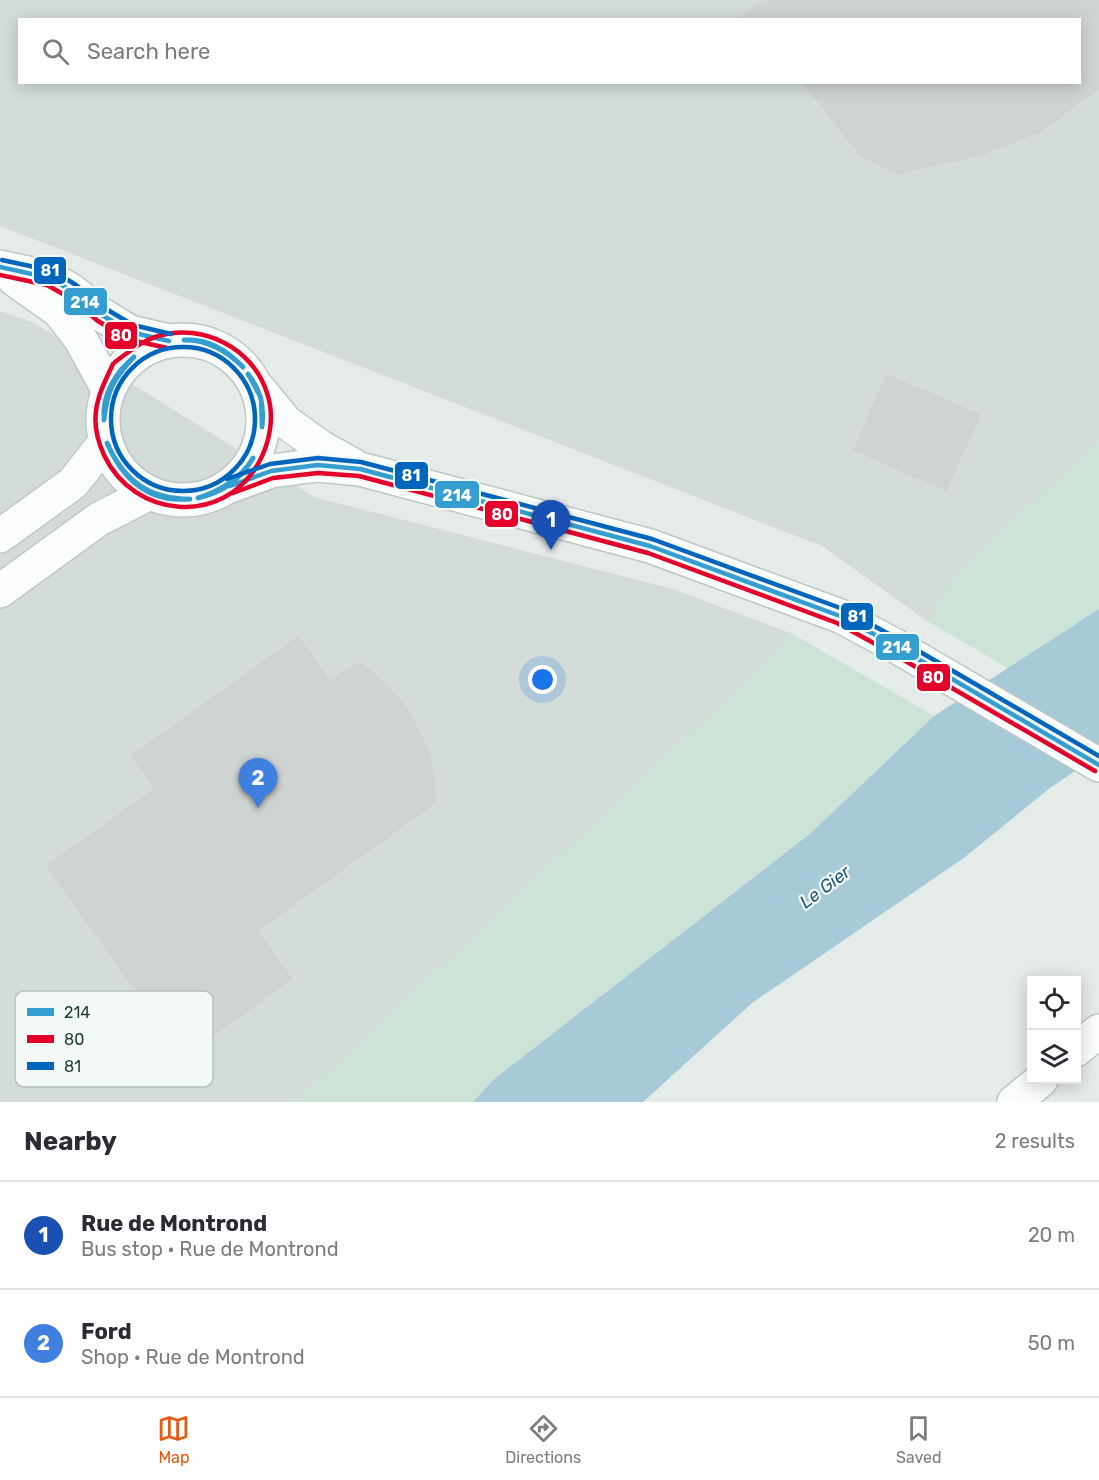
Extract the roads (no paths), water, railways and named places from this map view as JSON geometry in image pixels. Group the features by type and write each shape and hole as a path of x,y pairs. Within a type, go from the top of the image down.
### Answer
{"main road":[{"path":"0,268 50,278 130,332 169,341 196,340 222,349 243,365 258,388 286,422 322,448 360,469"},
{"path":"0,268 58,311 80,338 108,389"},
{"path":"169,341 144,350 120,368 108,389 103,415 106,441 115,462 130,480 150,493 177,500 204,497 272,471 318,465 360,469 650,546 840,616 1099,765"},
{"path":"230,486 249,466 261,441 264,414 258,388"},
{"path":"0,536 73,483 106,441"},
{"path":"0,591 99,519 150,493"},
{"path":"1081,1047 1099,1031"},
{"path":"1014,1102 1036,1084"}],"water":[{"name":"Le Gier","path":"1099,609 1099,755 1050,788 965,857 752,1003 643,1102 473,1102 493,1080 811,833 934,716"}],"place":[{"name":"Rue de Montrond","path":"551,550"},
{"name":"Ford","path":"258,808"}]}
